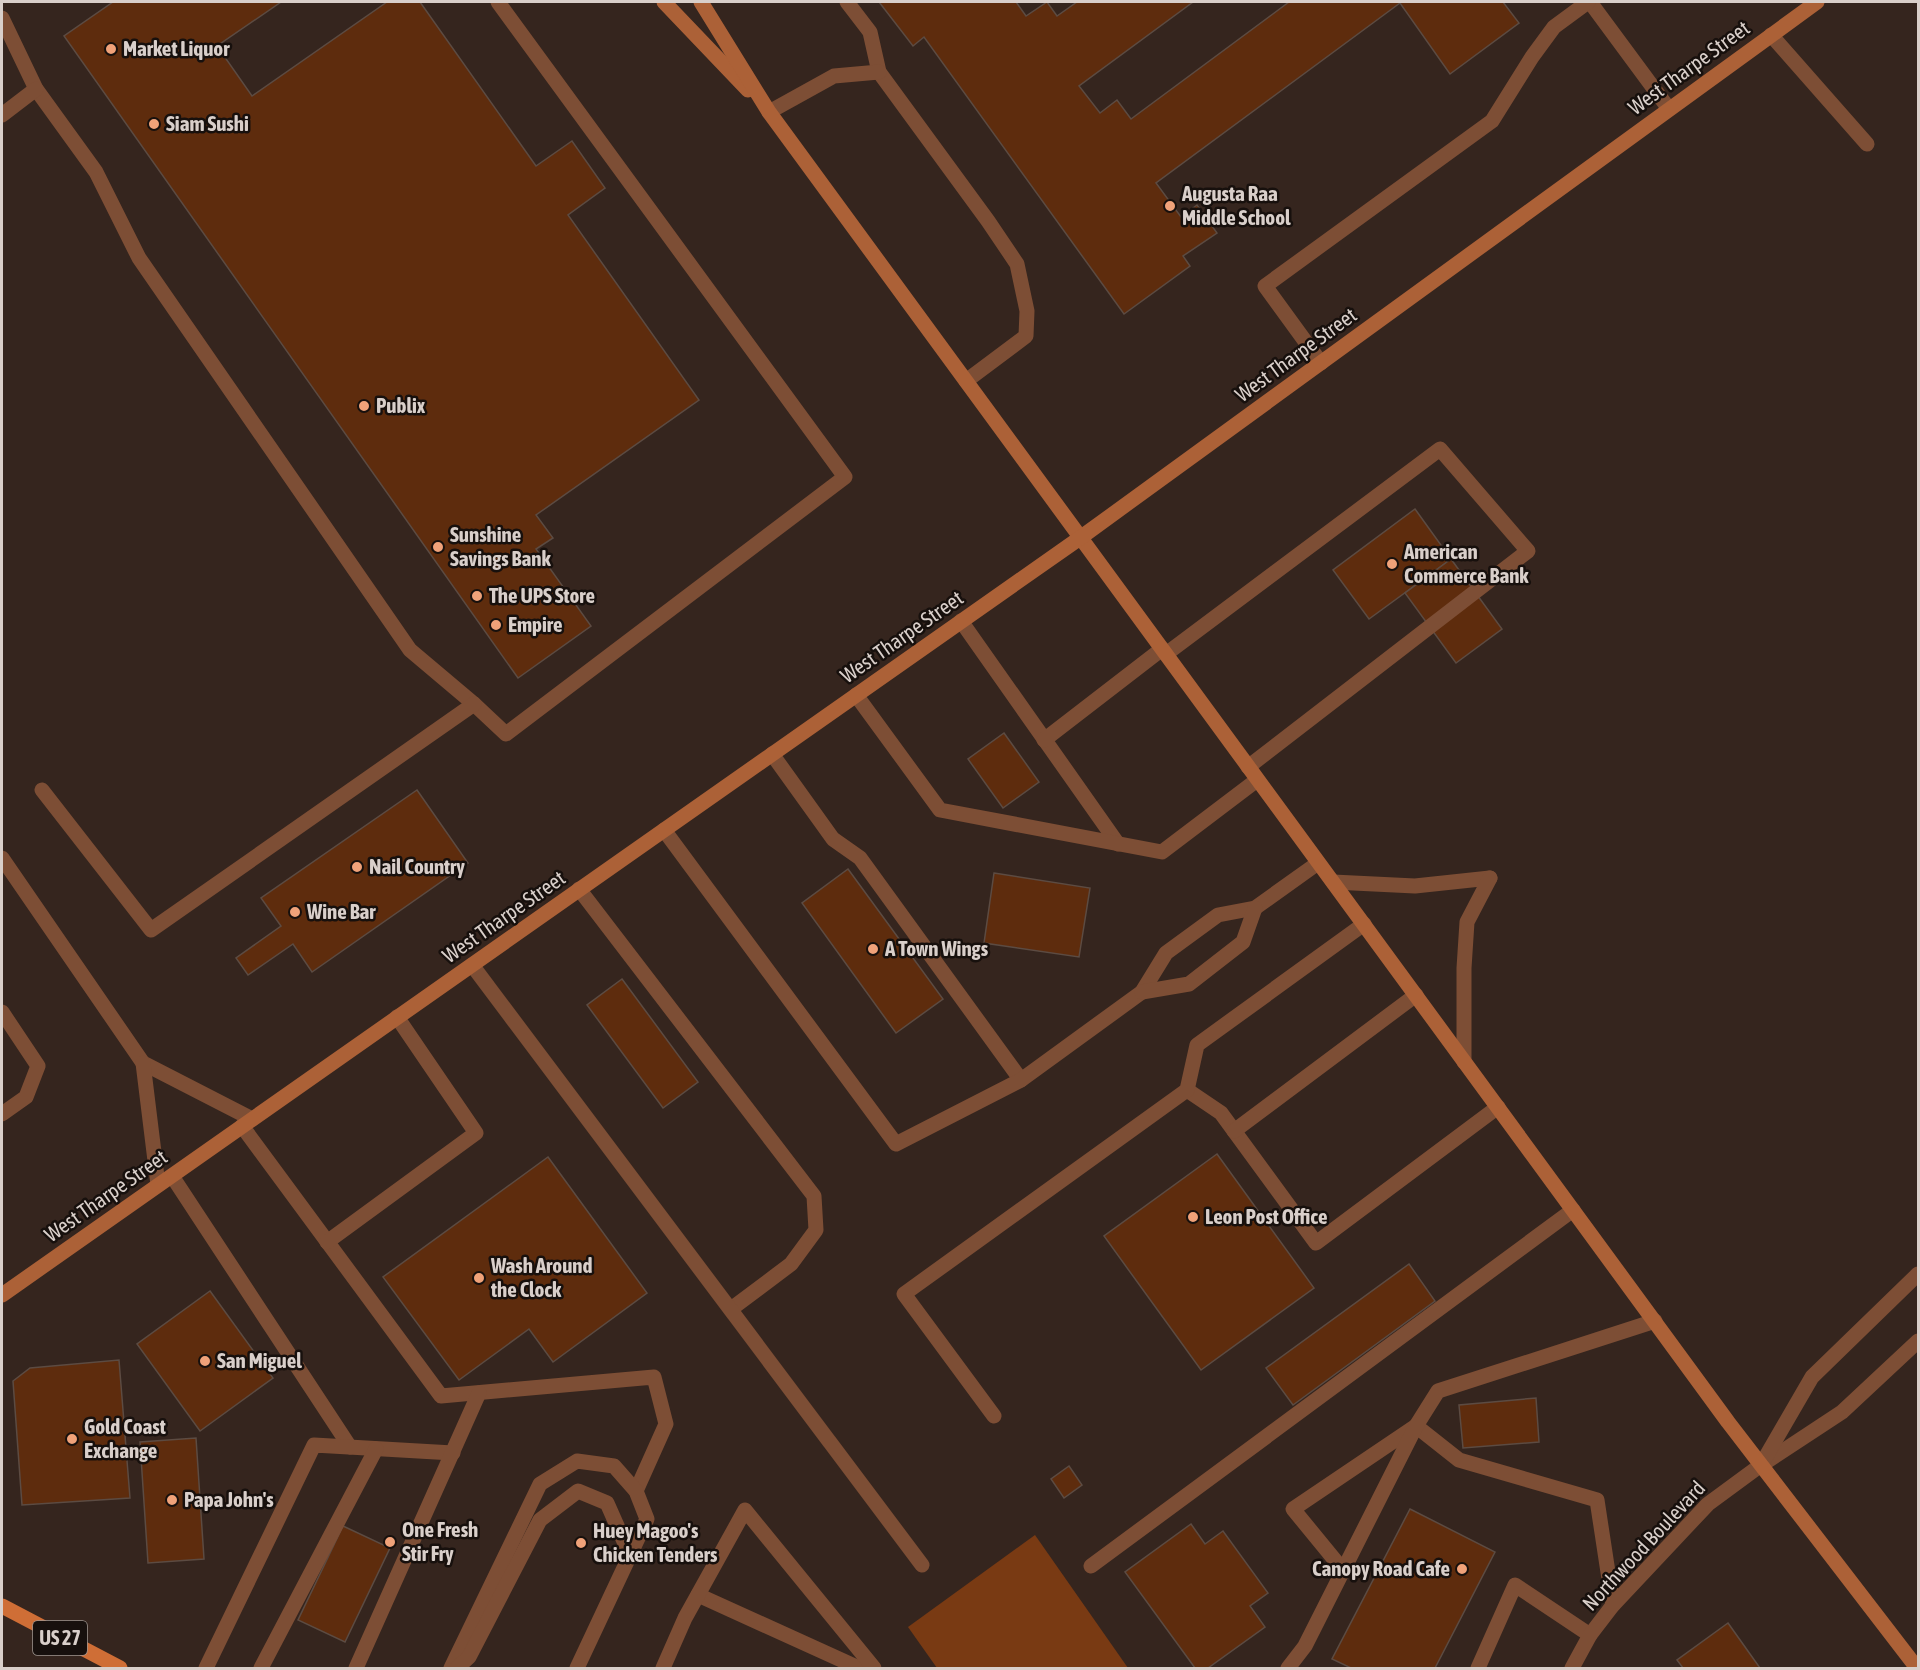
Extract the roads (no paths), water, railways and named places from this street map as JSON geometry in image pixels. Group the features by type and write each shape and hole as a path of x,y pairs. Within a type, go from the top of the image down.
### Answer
{"main road":[{"path":"664,2 769,112"},
{"path":"701,2 769,112 1761,1466 1917,1668"},
{"name":"West Tharpe Street","path":"2,1295 1080,538 1817,2"},
{"name":"US 27","path":"2,1606 120,1668"}],"street":[{"path":"2,18 36,89 96,172 139,258 410,650 506,734 844,477 498,2"},
{"path":"847,2 870,32 879,72 1017,264 1027,311 1026,336 966,381"},
{"path":"1321,363 1265,286 1492,121 1532,57 1554,27 1589,2 1669,109"},
{"path":"1771,35 1867,144"},
{"path":"769,112 834,76 879,72"},
{"path":"2,114 36,89"},
{"path":"1044,740 1440,449 1528,551 1248,767"},
{"path":"961,621 1118,843"},
{"path":"856,695 940,810 1161,852 1257,780"},
{"path":"42,790 151,930 474,704"},
{"path":"772,754 833,839 860,858 1021,1080"},
{"path":"664,830 896,1144 1021,1080 1142,992 1166,953 1218,915 1255,908 1318,862"},
{"path":"2,858 143,1063 247,1123 327,1242 441,1396 654,1377 666,1424 636,1491"},
{"path":"1333,882 1415,886 1490,878 1467,922 1464,968 1464,1062"},
{"path":"579,889 814,1196 816,1230 791,1264 730,1309"},
{"path":"1142,992 1189,984 1243,942 1255,908"},
{"path":"994,1416 904,1294 1187,1090 1197,1045 1364,924"},
{"path":"472,965 922,1565"},
{"path":"1234,1131 1416,995"},
{"path":"2,1011 38,1066 26,1098 2,1114"},
{"path":"327,1242 476,1133 397,1017"},
{"path":"143,1063 158,1185"},
{"path":"1187,1090 1221,1113 1316,1243 1498,1107"},
{"path":"172,1176 350,1447"},
{"path":"1091,1566 1573,1210"},
{"path":"1761,1466 1812,1377 1918,1274"},
{"path":"1288,1668 1305,1646 1416,1426 1437,1391 1655,1321"},
{"name":"Northwood Boulevard","path":"1572,1668 1590,1635 1613,1605 1708,1504 1842,1412 1918,1341"},
{"path":"356,1668 479,1393"},
{"path":"1343,1569 1293,1509 1416,1426"},
{"path":"1416,1426 1459,1460 1597,1500 1613,1605"},
{"path":"206,1668 314,1445 453,1453"},
{"path":"261,1668 376,1449"},
{"path":"451,1668 540,1484 577,1461 614,1466 636,1491 647,1519 577,1668"},
{"path":"457,1668 469,1657 540,1520 578,1491 607,1503 630,1555"},
{"path":"663,1668 685,1618 745,1510 874,1668"},
{"path":"1478,1668 1515,1585 1590,1635"},
{"path":"698,1595 859,1668"}],"place":[{"name":"Market Liquor","path":"111,49"},
{"name":"Siam Sushi","path":"154,124"},
{"name":"Augusta Raa Middle School","path":"1170,206"},
{"name":"Publix","path":"364,406"},
{"name":"Sunshine Savings Bank","path":"438,547"},
{"name":"American Commerce Bank","path":"1392,564"},
{"name":"The UPS Store","path":"477,596"},
{"name":"Empire","path":"496,625"},
{"name":"Nail Country","path":"357,867"},
{"name":"Wine Bar","path":"295,912"},
{"name":"A Town Wings","path":"873,949"},
{"name":"Leon Post Office","path":"1193,1217"},
{"name":"Wash Around the Clock","path":"479,1278"},
{"name":"San Miguel","path":"205,1361"},
{"name":"Gold Coast Exchange","path":"72,1439"},
{"name":"Papa John's","path":"172,1500"},
{"name":"One Fresh Stir Fry","path":"390,1542"},
{"name":"Huey Magoo's Chicken Tenders","path":"581,1543"},
{"name":"Canopy Road Cafe","path":"1462,1569"}]}
